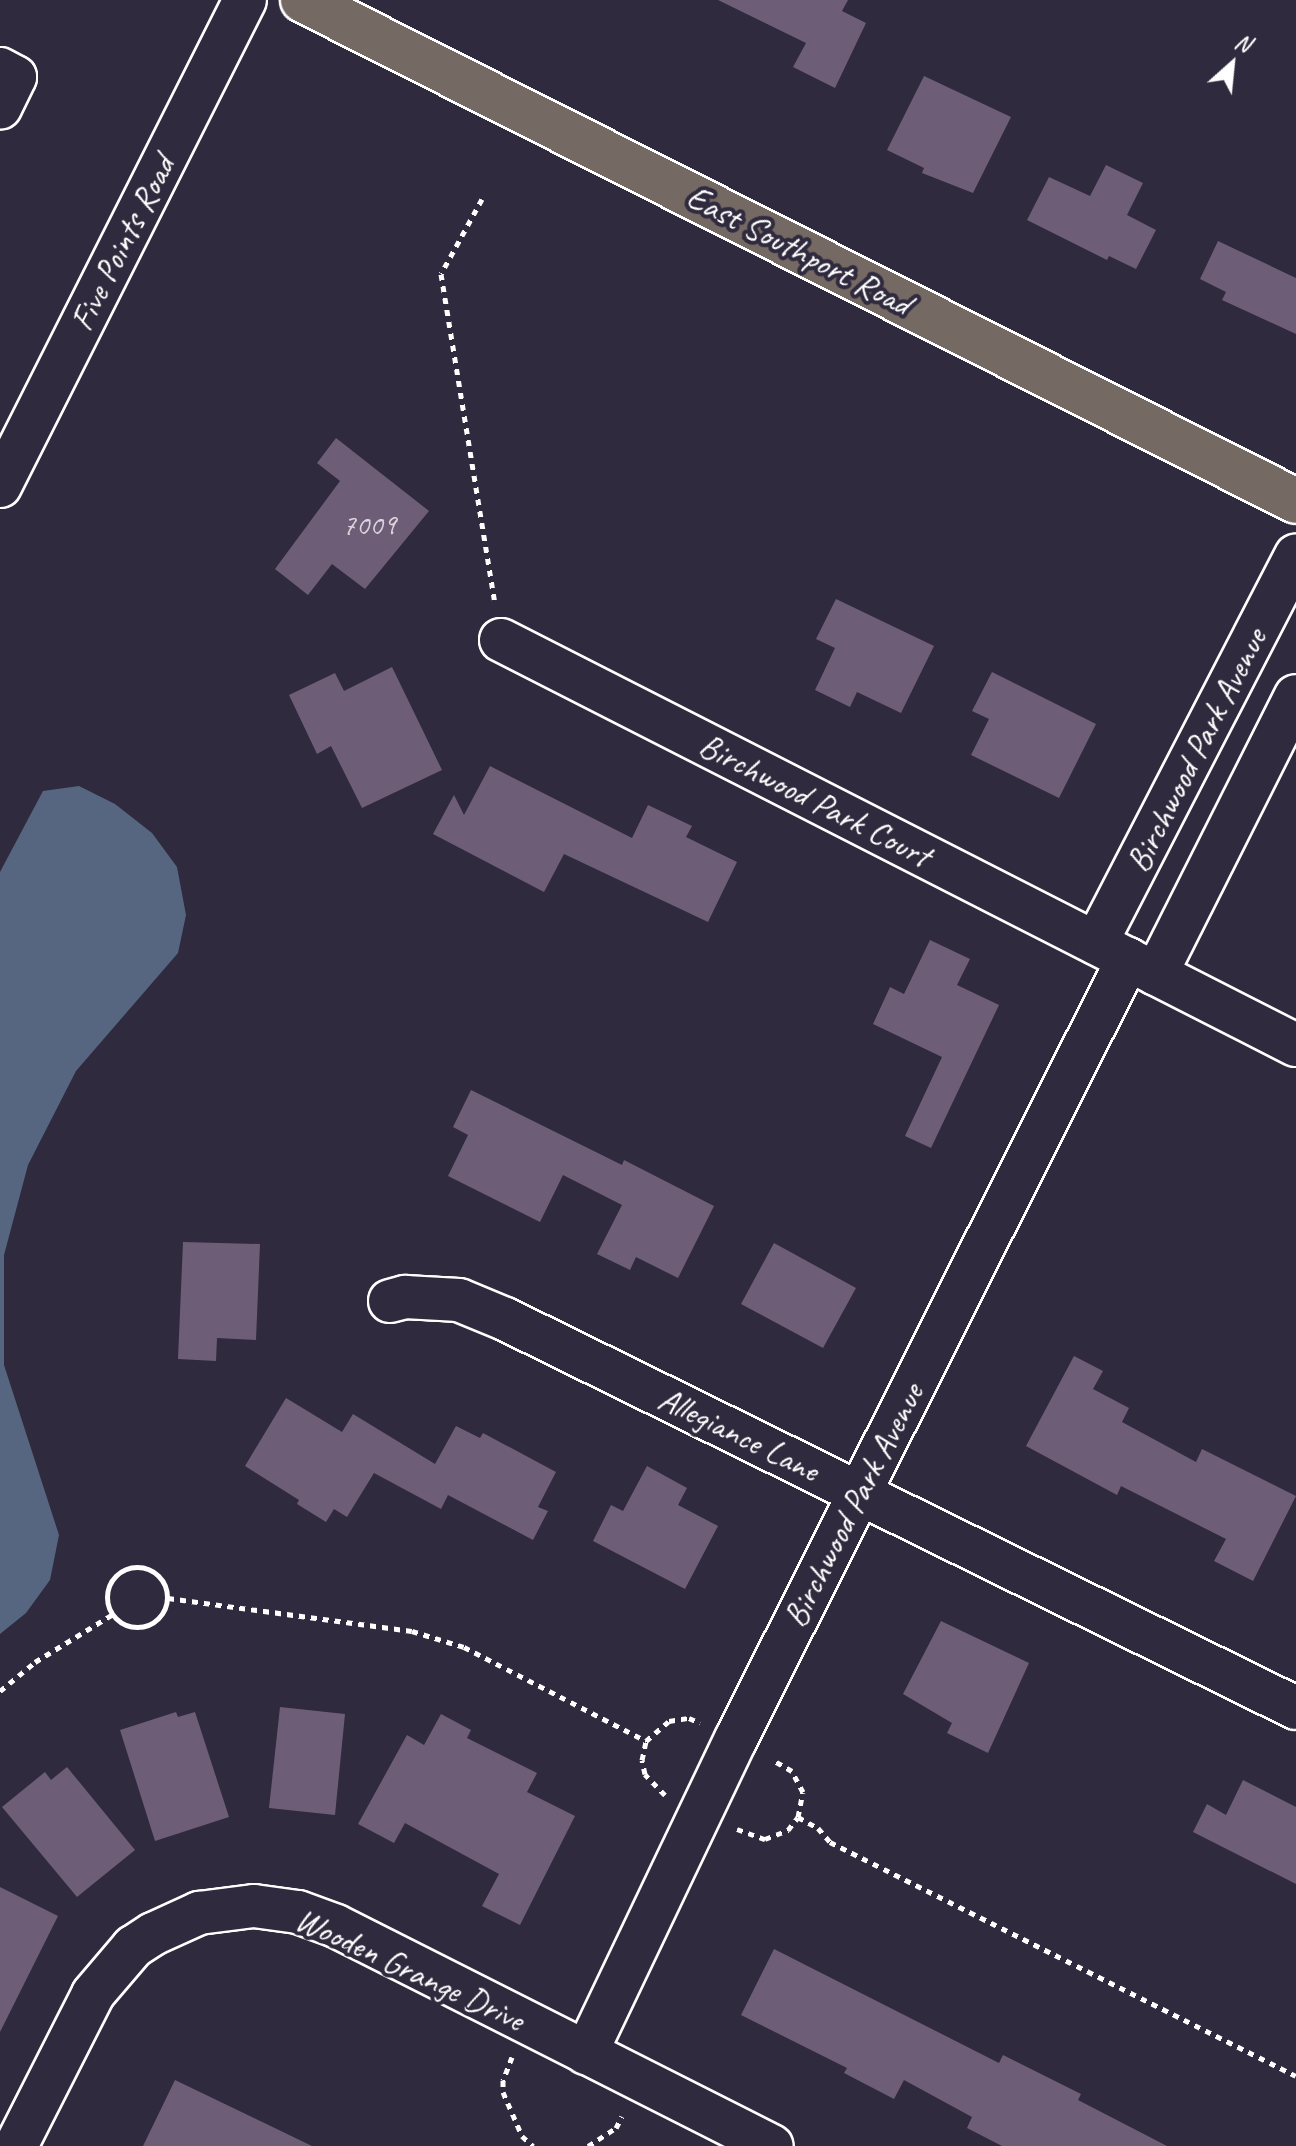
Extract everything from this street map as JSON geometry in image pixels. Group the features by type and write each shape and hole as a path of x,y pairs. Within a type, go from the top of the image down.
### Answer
{"main road":[{"name":"East Southport Road","path":"303,0 1296,501"}],"street":[{"name":"Five Points Road","path":"0,486 245,0"},
{"path":"0,69 15,77 0,108"},
{"name":"Birchwood Park Avenue","path":"586,2053 858,1493 1127,959 1296,556"},
{"name":"Birchwood Park Court","path":"501,640 1296,1045"},
{"name":"Birchwood Park Avenue","path":"1127,959 1296,696"},
{"name":"Allegiance Lane","path":"390,1301 405,1297 459,1300 505,1319 1296,1708"},
{"name":"Wooden Grange Drive","path":"16,2146 93,1994 133,1947 172,1924 199,1913 254,1906 298,1912 336,1926 772,2146"}],"path":[{"path":"482,199 441,274 443,304 501,640"},
{"path":"146,1568 155,1572 166,1588 168,1598 160,1617 143,1627 124,1624 113,1614 108,1591 118,1574 126,1569 146,1568"},
{"path":"168,1598 412,1631 464,1647 646,1741"},
{"path":"0,1691 35,1662 113,1614"},
{"path":"669,1797 645,1774 642,1760 646,1741 669,1721 689,1718 706,1725"},
{"path":"729,1825 765,1839 788,1830 798,1817 803,1792 792,1771 773,1760"},
{"path":"798,1817 818,1828 830,1842 1296,2076"},
{"path":"517,2045 503,2080 503,2092 522,2136 533,2146"},
{"path":"588,2146 616,2128 624,2112"}],"water":[{"path":"79,786 115,804 152,833 177,867 186,915 178,953 76,1071 28,1165 4,1255 4,1365 59,1535 50,1580 26,1613 0,1634 0,872 43,791"}],"building":[{"path":"718,0 848,0 842,11 866,23 835,88 793,67 806,43"},
{"path":"924,76 1011,117 973,193 922,173 924,168 887,150"},
{"path":"1106,165 1143,183 1127,215 1156,230 1136,269 1109,256 1107,260 1027,220 1049,177 1090,196"},
{"path":"1218,241 1296,278 1296,334 1222,300 1226,292 1200,279"},
{"path":"336,438 429,511 365,589 332,564 308,595 275,569 340,481 317,463"},
{"path":"836,599 934,646 901,713 857,692 850,707 815,690 835,648 816,639"},
{"path":"392,667 442,770 362,808 331,746 317,754 289,695 335,673 344,691"},
{"path":"992,672 1096,724 1059,798 971,755 989,719 972,711"},
{"path":"490,766 632,838 648,805 692,826 686,837 737,862 708,922 564,854 544,892 433,834 454,795 464,815"},
{"path":"930,940 970,959 957,985 999,1005 931,1148 905,1136 942,1057 873,1024 890,987 904,994"},
{"path":"471,1090 622,1165 624,1160 714,1206 678,1278 636,1257 630,1270 597,1254 622,1205 563,1175 540,1222 448,1176 468,1135 453,1127"},
{"path":"183,1242 260,1244 256,1340 217,1338 216,1361 178,1359"},
{"path":"774,1243 856,1288 823,1348 741,1304"},
{"path":"1074,1356 1103,1371 1093,1389 1129,1408 1122,1422 1196,1462 1202,1449 1296,1496 1253,1581 1214,1561 1226,1539 1121,1486 1117,1495 1026,1446"},
{"path":"286,1398 342,1432 353,1414 435,1464 456,1426 480,1438 483,1433 556,1472 538,1507 548,1511 533,1540 448,1495 441,1509 374,1473 347,1517 334,1509 326,1522 297,1504 299,1500 245,1466"},
{"path":"647,1466 687,1488 678,1505 718,1526 685,1589 593,1541 611,1505 623,1511"},
{"path":"941,1621 1029,1663 988,1753 947,1733 952,1723 903,1694"},
{"path":"280,1707 345,1714 335,1815 269,1808"},
{"path":"176,1712 178,1717 195,1712 229,1817 155,1841 120,1730"},
{"path":"441,1714 471,1730 467,1738 537,1773 527,1792 575,1816 520,1925 482,1906 499,1874 405,1823 394,1843 358,1824 407,1735 424,1745"},
{"path":"67,1767 135,1850 77,1897 2,1807 45,1772 51,1780"},
{"path":"1243,1780 1296,1807 1296,1884 1193,1832 1207,1804 1226,1815"},
{"path":"0,1887 58,1916 0,2032"},
{"path":"774,1949 999,2063 1003,2055 1081,2094 1078,2100 1167,2146 1002,2146 967,2128 972,2117 904,2080 894,2099 844,2073 847,2068 741,2015"},
{"path":"175,2080 312,2146 143,2146"}]}
